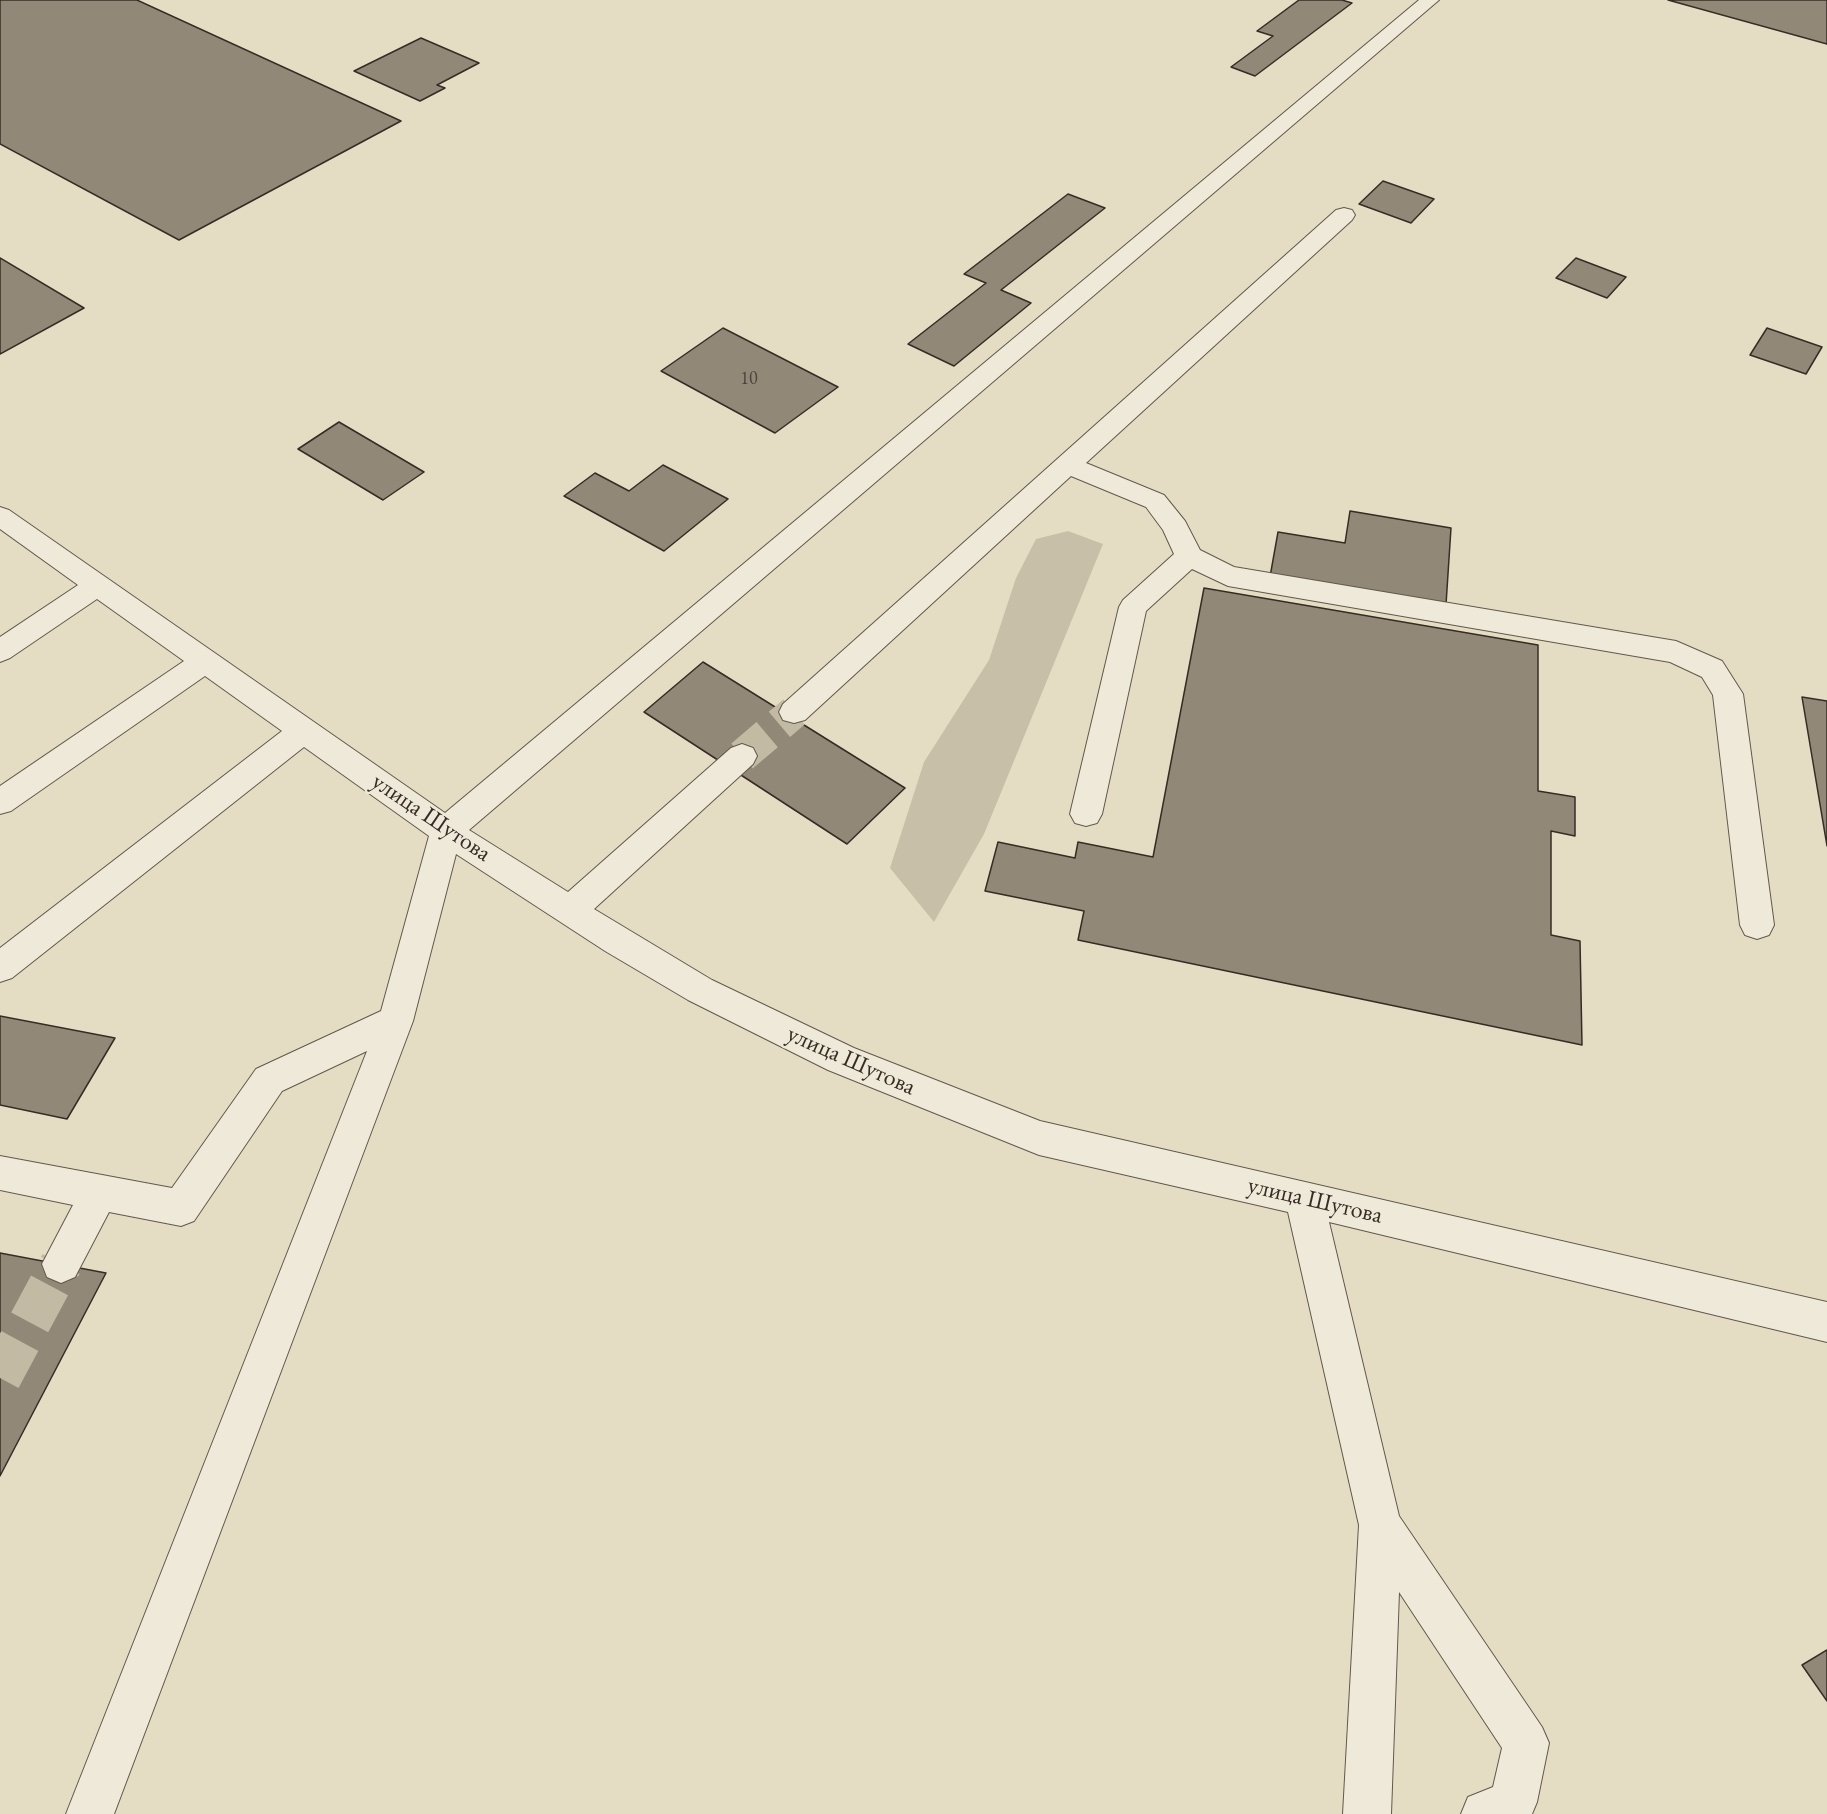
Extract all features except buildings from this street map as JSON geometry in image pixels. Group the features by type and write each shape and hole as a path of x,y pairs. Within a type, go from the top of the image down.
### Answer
{"street":[{"path":"90,1814 396,1021 446,831 1430,0"},
{"path":"794,712 1344,215"},
{"path":"1068,465 1155,501 1175,527 1189,556 1228,576 1676,652 1712,669 1728,694 1757,925"},
{"name":"улица Шутова","path":"3,522 98,585 446,831 570,911 700,990 841,1059 1040,1138 1827,1322"},
{"path":"1086,814 1133,607 1189,556"},
{"path":"0,651 98,585"},
{"path":"0,801 206,661"},
{"path":"0,968 304,730"},
{"path":"570,911 742,756"},
{"path":"0,1173 181,1208 269,1080 396,1021"},
{"path":"62,1264 100,1192"},
{"path":"1304,1198 1380,1525 1367,1814"},
{"path":"1380,1525 1526,1743 1513,1802 1485,1814"}],"shaded area":[{"path":"1068,531 1103,544 984,834 934,922 890,868 924,762 989,660 1016,578 1036,539"}],"tunnel":[{"path":"742,756 794,712"},
{"path":"0,1378 61,1264"}]}
